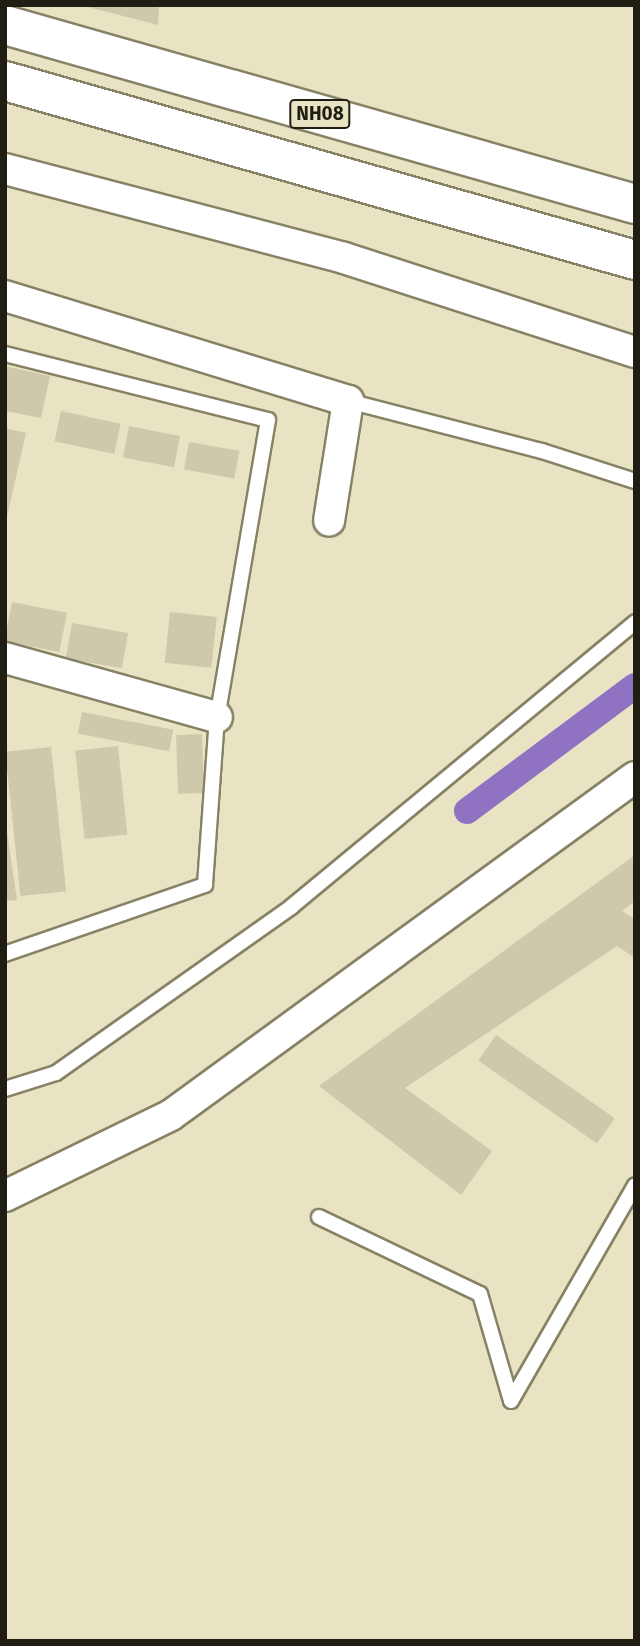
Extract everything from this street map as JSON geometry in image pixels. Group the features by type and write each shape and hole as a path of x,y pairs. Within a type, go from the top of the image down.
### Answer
{"highway":[{"name":"NH08","path":"5,24 635,204"},
{"name":"NH08","path":"5,81 635,260"}],"street":[{"path":"5,169 344,258 635,352"},
{"path":"5,296 348,401 329,521"},
{"path":"5,658 217,718"},
{"path":"5,1196 171,1115 635,776"}],"lane":[{"path":"5,354 268,420 217,718 205,885 5,954"},
{"path":"348,401 542,450 635,481"},
{"path":"5,1089 56,1073 291,906 635,622"},
{"path":"319,1217 480,1294 510,1401 635,1185"}],"building":[{"path":"85,5 159,5 158,25 84,6"},
{"path":"5,366 50,376 41,418 5,411"},
{"path":"61,411 121,424 114,454 55,441"},
{"path":"129,426 180,436 174,467 123,457"},
{"path":"5,428 26,433 6,521 5,521"},
{"path":"189,442 239,451 234,478 184,470"},
{"path":"12,602 67,613 59,652 5,641"},
{"path":"170,612 217,617 211,668 165,663"},
{"path":"72,623 128,633 122,668 66,658"},
{"path":"82,712 173,730 169,751 78,734"},
{"path":"202,734 204,793 178,794 176,735"},
{"path":"118,746 127,835 85,839 75,750"},
{"path":"51,747 66,891 20,896 5,752"},
{"path":"5,818 17,900 5,901"},
{"path":"635,855 635,901 622,911 635,919 635,958 617,946 405,1088 492,1151 461,1195 319,1086"},
{"path":"496,1035 615,1118 597,1144 478,1060"}],"waterway":[{"path":"467,811 635,686"}]}
